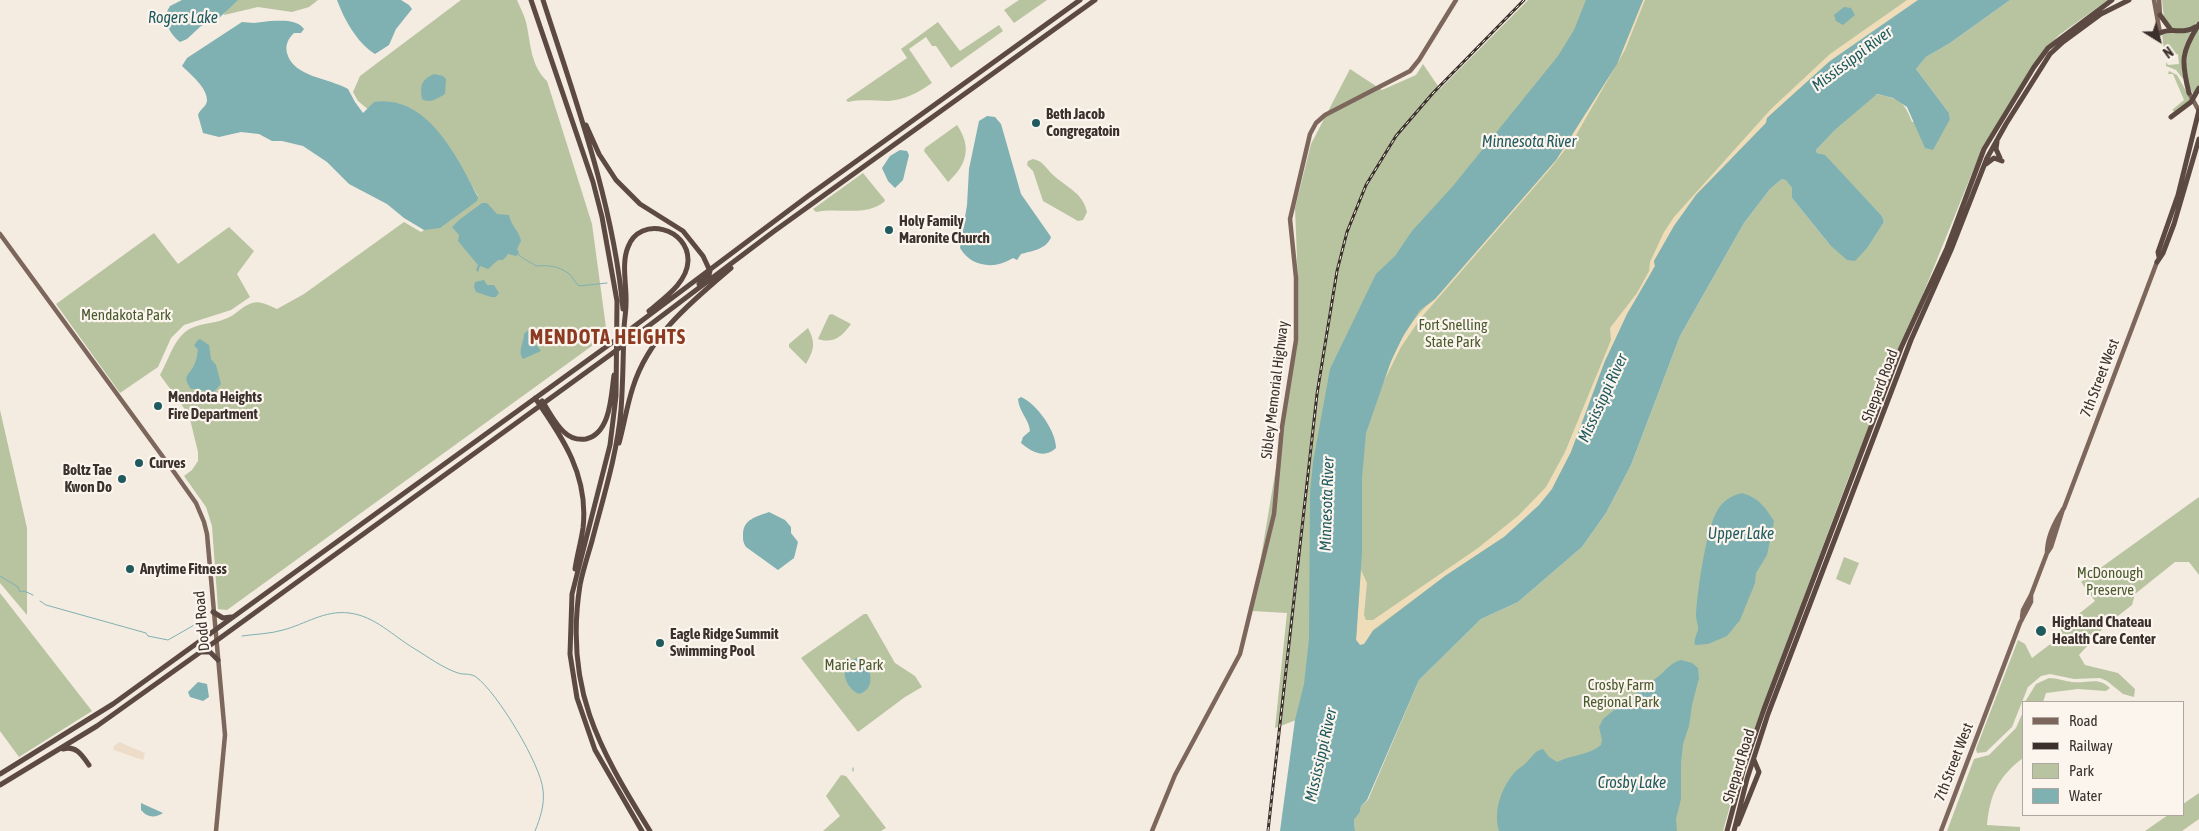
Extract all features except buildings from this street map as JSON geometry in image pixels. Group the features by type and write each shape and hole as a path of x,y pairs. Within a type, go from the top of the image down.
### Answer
{"highway":[{"path":"531,0 585,155 595,191 616,301 618,350 616,396 610,445 572,594"},
{"path":"543,0 598,173 610,218 620,274 624,320 624,382 621,414 608,482"},
{"path":"405,504 404,496 473,443 610,344 808,196 1080,0"},
{"path":"0,785 108,718 216,641 610,355 773,232 1095,0"},
{"name":"Shepard Road","path":"1727,831 1751,745 1856,465 1905,337 1947,248 1982,155 1990,138 2048,48 2112,0"},
{"name":"Shepard Road","path":"1734,831 1753,759 1857,482 1911,340 1951,250 1984,166 2000,133 2038,71 2054,51 2106,10 2129,0"},
{"path":"2160,15 2171,30"},
{"path":"2160,33 2171,30 2186,32 2199,24"},
{"path":"2189,93 2183,60 2188,42 2199,24"},
{"path":"2171,117 2191,102 2199,88"},
{"path":"575,99 599,154 616,180 640,204 683,231 696,246 710,268"},
{"path":"2158,259 2158,252 2178,195 2199,110"},
{"path":"1984,166 1991,158 2001,160 1996,149 2000,133"},
{"path":"2158,259 2163,253 2174,224 2199,139"},
{"path":"624,320 626,305 625,256 628,245 635,236 643,231 660,228 669,231 683,243 687,251 688,260 685,274 673,291 628,330"},
{"path":"642,831 622,797 593,729 580,682 576,634 580,584 616,457 633,387 654,344 680,313 773,232"},
{"path":"668,312 707,277 710,268"},
{"path":"536,397 568,436 582,439 595,435 602,427 608,413 618,350"},
{"path":"542,404 568,448 581,483 584,499 583,527 572,594 570,647 577,698 595,750 614,779 626,792 650,831"},
{"path":"423,491 473,451 475,447 473,443"},
{"path":"0,774 103,711 448,462"},
{"path":"1843,501 1851,483 1857,482 1854,476 1856,465"},
{"path":"213,612 223,618 234,617"},
{"path":"200,652 210,652 218,660"},
{"path":"1738,791 1745,773 1751,768 1748,764 1751,745"},
{"path":"51,754 71,748 80,752 89,765"},
{"path":"1734,831 1759,772 1753,759"}],"main road":[{"name":"Sibley Memorial Highway","path":"1152,831 1175,775 1240,654 1274,514 1282,427 1296,340 1296,278 1290,219 1310,134 1316,123 1325,115 1413,68 1456,0"},
{"path":"2154,0 2160,33"},
{"path":"2159,0 2160,15"},
{"path":"2189,93 2199,110"},
{"name":"Dodd Road","path":"0,234 196,503 204,522 207,534 225,735 216,831"},
{"name":"7th Street West","path":"1941,831 2022,617 2031,602 2031,595 2047,553 2047,546 2056,522 2064,508 2158,259"}],"green space":[{"path":"228,0 318,0 309,7 292,12 258,7 224,15"},
{"path":"461,0 517,0 522,11 534,61 541,75 547,81 592,224 607,335 227,610 218,609 212,526 206,507 184,476 192,470 198,461 198,452 189,415 160,375 177,341 189,329 229,318 248,304 255,302 277,309 304,294 404,222 421,232 478,196 451,151 370,111 358,101 353,92 360,76"},
{"path":"1019,0 1047,0 1014,23 1004,10"},
{"name":"Fort Snelling State Park","path":"1528,0 1918,0 1830,61 1552,489 1336,705 1275,728 1287,613 1252,611 1296,348 1298,284 1295,208 1311,144 1350,69 1382,90 1416,75 1423,64 1440,89"},
{"name":"Crosby Farm Regional Park","path":"2010,0 2108,0 2059,35 2041,54 1983,146 1848,479 1742,763 1723,831 1355,831 1354,820 1360,812 1361,806 1368,800 1419,680 1481,619 1518,602 1582,547 1606,513 1631,465 1680,336 1744,223 1770,189 1782,179 1786,179 1792,188 1792,198 1830,245 1858,256 1868,247 1884,222 1882,216 1825,156 1817,153 1816,150 1835,130 1876,94 1895,99 1903,105 1912,122 1950,119 1949,113 1916,69 1926,57 1950,43"},
{"path":"2162,0 2199,0 2199,20 2190,29 2173,29 2164,19"},
{"path":"938,22 960,51 999,25 1003,31 951,68 936,46 932,46 926,37 909,49 932,83 912,95 900,99 848,102 846,100 907,58 901,49"},
{"path":"2199,26 2199,85 2194,96 2187,78 2186,61 2190,43"},
{"path":"2190,32 2191,34 2182,60 2183,79 2176,70 2166,66 2166,62 2168,65 2179,64 2178,54 2167,55 2165,58 2162,34"},
{"path":"2169,71 2177,75 2191,100 2175,112 2172,110 2184,100 2173,74 2168,74"},
{"path":"957,125 965,141 965,155 960,169 948,182 924,151 925,148"},
{"path":"1033,159 1042,163 1057,179 1082,199 1087,212 1083,220 1078,221 1043,201 1033,171 1027,165 1028,161"},
{"path":"863,173 885,200 884,202 877,207 860,210 816,212 813,209"},
{"name":"Mendakota Park","path":"229,227 254,251 237,274 250,297 231,310 184,325 171,338 158,367 120,393 56,304 154,233 178,264"},
{"path":"832,314 851,324 844,333 833,340 818,339 829,315"},
{"path":"808,328 813,346 806,364 789,347 789,344"},
{"path":"0,410 27,528 27,615 0,583"},
{"name":"McDonough Preserve","path":"2199,497 2199,575 2189,562 2175,562 2135,594 2132,605 2105,626 2079,655 2085,665 2118,673 2135,689 2134,697 2123,694 2107,681 2100,678 2074,679 2050,674 2041,676 2028,687 2012,727 1986,752 1977,753 1976,749 2018,640 2025,644 2032,658 2061,636 2061,628 2095,601 2081,582"},
{"path":"1844,557 1859,563 1850,585 1836,579"},
{"path":"0,593 92,711 19,757 0,731"},
{"name":"Marie Park","path":"864,614 867,614 895,663 915,676 922,687 905,697 858,732 801,658"},
{"path":"2049,678 2055,678 2072,682 2097,681 2106,684 2110,688 2106,691 2078,689 2046,693 2043,701 2026,701 2036,684"},
{"path":"2022,714 2022,759 2001,779 1990,804 1987,825 2020,827 2020,831 1947,831 1974,759 1989,755 2016,728"},
{"path":"841,775 846,776 886,828 881,831 823,831 840,816 826,796"},
{"path":"2199,793 2199,819 2182,831 2145,831 2167,816 2184,816 2184,803"}],"sand":[{"path":"1643,0 1645,0 1625,50 1617,64"},
{"path":"1907,0 1918,0 1830,61 1767,118 1766,123 1696,195 1674,226 1654,261 1655,266 1605,361 1571,452 1552,489 1539,505 1504,537 1445,576 1373,630 1364,645 1360,645 1356,640 1361,570 1367,583 1364,615 1366,620 1373,620 1478,548 1519,515 1546,487 1565,452 1611,340 1610,328 1637,293 1649,271 1650,262 1664,232 1674,217 1771,109 1830,54"},
{"path":"1617,65 1575,137 1550,169 1420,319 1401,347 1383,383 1397,348 1417,316 1435,299 1556,160"}],"shaded area":[{"path":"119,742 145,753 143,760 114,750 113,747"}],"water":[{"name":"Rogers Lake","path":"182,0 238,0 217,20 201,26 187,39 180,42 170,30 166,16 170,6"},
{"path":"337,0 401,0 412,9 396,29 389,45 375,54 362,44 352,30"},
{"path":"1586,0 1643,0 1617,64 1556,160 1435,299 1420,310 1403,336 1391,361 1366,433 1362,478 1362,552 1356,640 1360,645 1364,644 1373,631 1445,576 1504,537 1539,505 1552,489 1571,452 1605,361 1627,314 1655,266 1654,261 1674,226 1696,195 1766,123 1767,118 1830,61 1918,0 2010,0 1950,43 1926,57 1916,69 1949,113 1950,119 1933,150 1925,148 1907,107 1893,98 1877,94 1835,130 1816,150 1817,153 1825,155 1882,216 1884,222 1868,247 1855,261 1847,260 1830,245 1792,198 1792,188 1786,180 1782,179 1770,189 1744,223 1680,336 1631,465 1606,513 1582,547 1518,602 1481,619 1419,680 1367,800 1361,806 1360,812 1354,820 1355,831 1280,831 1295,720 1304,684 1309,639 1310,493 1313,462 1330,369 1376,274 1395,256 1412,231 1453,186 1558,56 1574,30"},
{"path":"1844,7 1851,8 1855,15 1843,25 1836,21 1834,15"},
{"path":"289,21 301,26 304,29 301,33 294,33 287,45 286,50 291,61 304,72 348,89 363,113 374,102 393,102 410,108 425,119 439,132 451,148 478,197 477,201 440,228 424,230 404,218 387,204 349,184 327,162 303,146 282,141 272,141 259,134 241,132 219,137 203,133 198,115 207,101 207,96 198,82 182,66 187,58 242,22"},
{"path":"434,74 443,76 446,79 445,94 434,100 422,99 422,84 426,78"},
{"path":"987,116 995,117 1001,124 1021,194 1051,237 1043,247 1021,254 1017,260 1013,258 1006,262 991,265 977,263 970,259 960,248 967,205 969,169 979,121"},
{"path":"900,150 907,151 909,155 903,180 895,188 888,181 882,168 890,156"},
{"path":"482,203 487,203 497,214 509,215 521,241 517,249 519,253 516,256 508,254 503,260 498,260 488,269 480,266 478,272 476,270 478,265 458,241 459,235 452,227"},
{"path":"484,280 487,285 494,285 499,293 496,297 476,292 475,282"},
{"path":"528,330 534,332 535,343 541,351 523,359 521,350 524,334"},
{"path":"200,339 209,345 211,359 216,365 221,384 212,394 199,389 191,389 187,380 187,375 197,358 198,350 194,345"},
{"path":"1021,397 1039,412 1049,426 1056,448 1052,451 1043,454 1038,453 1021,443 1023,437 1030,431 1019,404 1018,399"},
{"name":"Upper Lake","path":"1742,493 1761,504 1774,521 1767,555 1756,573 1755,583 1740,620 1727,636 1708,644 1695,645 1698,628 1696,615 1698,592 1712,522 1718,509 1724,502 1730,497"},
{"path":"769,512 785,520 791,527 791,533 798,542 794,558 778,570 746,547 743,540 745,525 751,519"},
{"path":"856,658 866,663 870,672 870,681 867,689 859,694 849,686 845,678 846,666"},
{"name":"Crosby Lake","path":"1681,660 1692,663 1698,668 1699,678 1689,726 1683,744 1681,799 1676,819 1677,831 1499,831 1497,816 1499,800 1505,786 1514,773 1536,752 1543,749 1549,757 1557,762 1585,753 1601,745 1602,740 1599,727 1603,719 1672,664"},
{"path":"198,682 207,684 209,697 203,701 190,697 188,692"},
{"path":"141,803 163,813 157,816 149,816 141,810"}],"waterway":[{"path":"518,254 536,266 553,266 564,271 579,286 607,283"},
{"path":"0,576 18,587 20,592 24,591 33,595"},
{"path":"40,601 46,605 146,633 148,636 168,640 196,624"},
{"path":"242,636 278,631 323,615 349,613 376,622 407,644 447,668 458,673 476,677 485,685 506,713 535,764 543,790 543,806 535,831"}],"railway":[{"path":"1268,831 1317,394 1337,271 1347,232 1366,185 1396,136 1433,93 1524,0"}],"place":[{"name":"Beth Jacob Congregatoin","path":"1036,123"},
{"name":"Holy Family Maronite Church","path":"889,230"},
{"name":"Mendota Heights Fire Department","path":"158,406"},
{"name":"Curves","path":"139,463"},
{"name":"Boltz Tae Kwon Do","path":"122,479"},
{"name":"Anytime Fitness","path":"130,569"},
{"name":"Highland Chateau Health Care Center","path":"2041,631"},
{"name":"Eagle Ridge Summit Swimming Pool","path":"660,643"}],"district":[{"name":"MENDOTA HEIGHTS","path":"608,338"}],"water label":[{"name":"Mississippi River","path":"1852,59"},
{"name":"Minnesota River","path":"1529,142"},
{"name":"Mississippi River","path":"1603,398"},
{"name":"Minnesota River","path":"1327,504"},
{"name":"Mississippi River","path":"1321,755"}]}
